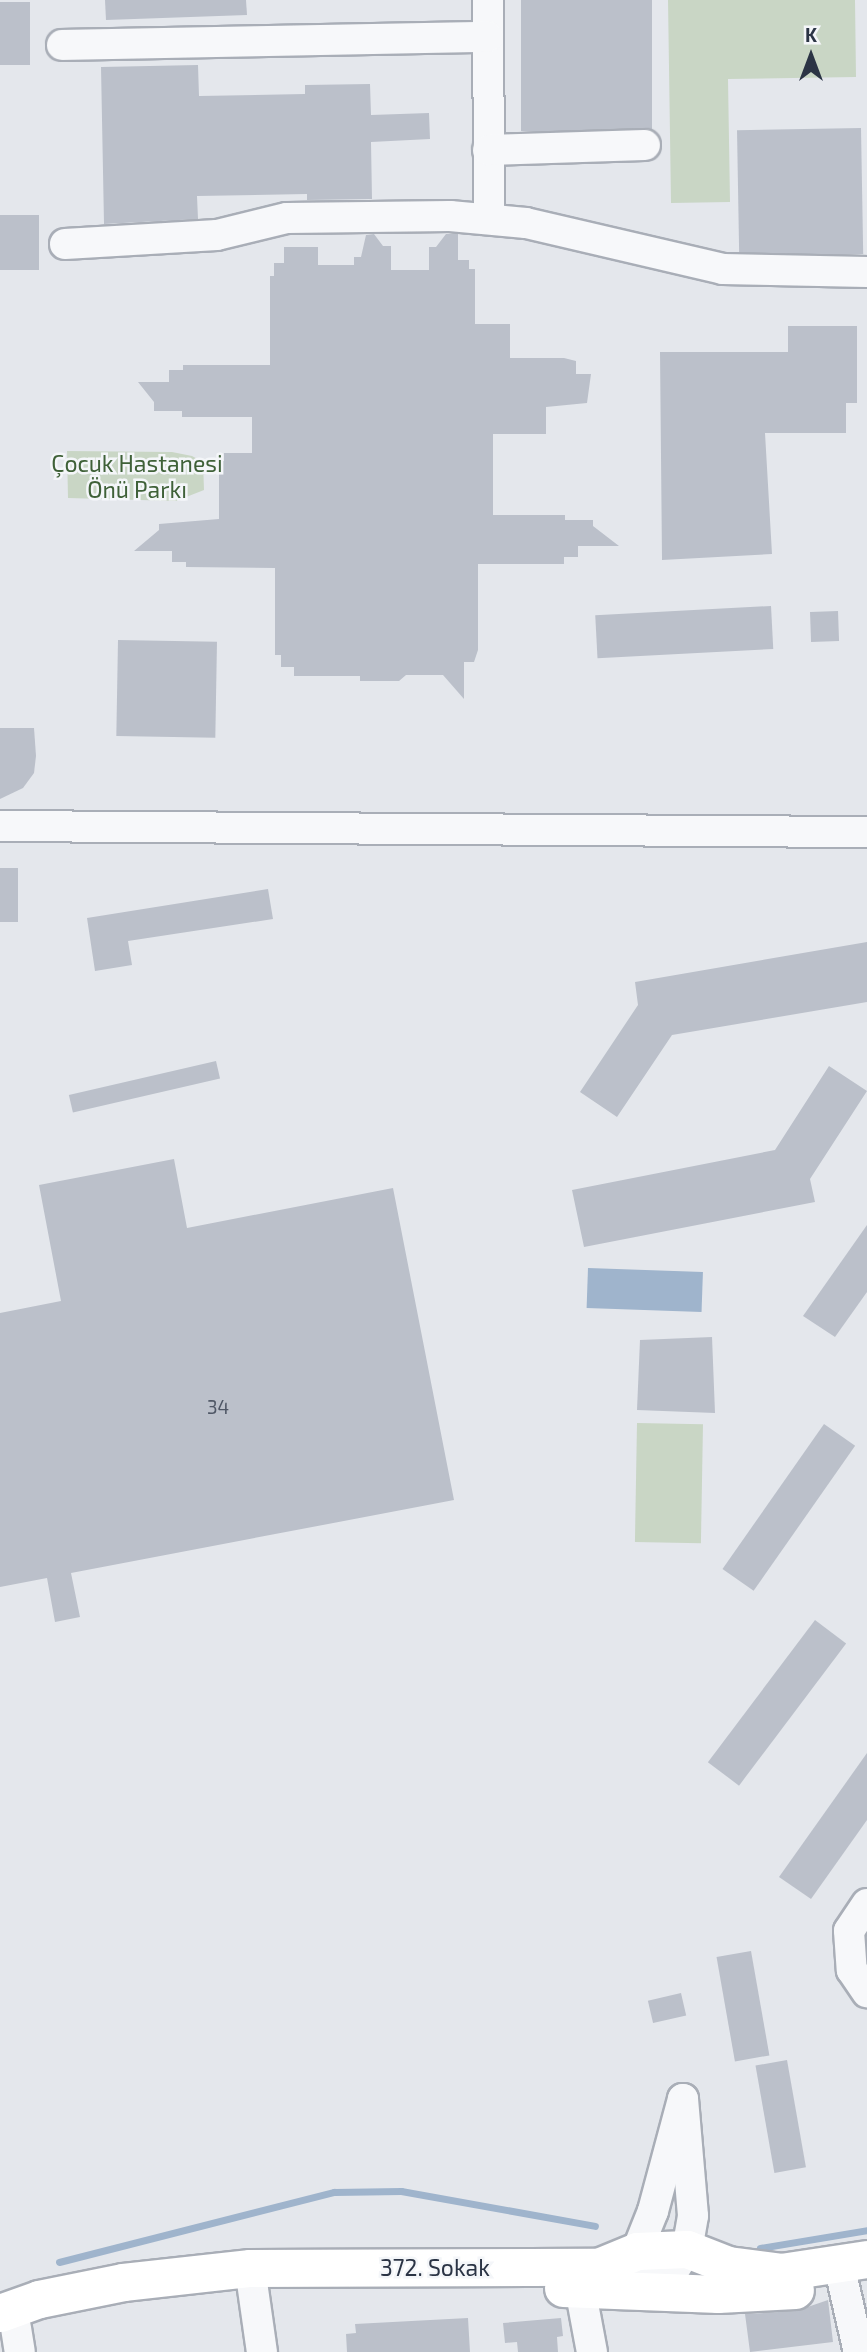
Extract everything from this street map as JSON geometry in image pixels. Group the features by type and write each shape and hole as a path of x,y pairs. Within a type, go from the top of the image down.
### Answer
{"main road":[{"name":"372. Sokak","path":"9,2332 39,2300 122,2282 598,2267 637,2250 687,2249 728,2265 781,2272 854,2272"},
{"name":"372. Sokak","path":"252,2278 775,2292 854,2272"}],"street":[{"path":"488,0 489,218"},
{"path":"62,45 488,37"},
{"path":"488,150 645,145"},
{"path":"65,244 217,235 287,218 489,218 617,243 723,270 867,272"},
{"path":"0,826 867,832"},
{"path":"867,1904 849,1931 852,1970 867,1992"},
{"path":"683,2099 693,2216 687,2249 661,2291 637,2250 653,2211 683,2099"},
{"path":"854,2272 859,2352"},
{"path":"252,2278 262,2352"},
{"path":"580,2288 592,2352"}],"green space":[{"path":"668,0 855,0 856,77 728,79 730,202 671,203"},
{"name":"Çocuk Hastanesi Önü Parkı","path":"67,451 172,452 192,456 203,462 204,490 176,501 68,498"},
{"path":"637,1423 703,1424 701,1543 635,1542"}],"water":[{"path":"588,1268 703,1272 702,1312 587,1308"}],"building":[{"path":"105,0 246,0 247,15 106,20"},
{"path":"521,0 652,0 652,131 521,131"},
{"path":"0,2 30,2 30,65 0,65"},
{"path":"198,65 199,96 305,94 305,85 370,84 371,115 429,113 430,139 371,142 372,199 307,200 307,194 197,196 198,219 104,224 101,67"},
{"path":"861,128 863,254 739,256 737,130"},
{"path":"0,215 39,215 39,270 0,270"},
{"path":"374,234 383,246 391,246 391,270 429,270 429,247 436,247 446,234 458,234 458,260 469,260 469,269 475,269 475,324 510,324 510,358 564,358 576,361 576,374 591,374 587,403 546,407 546,434 493,434 493,515 565,515 565,520 593,520 593,526 619,546 578,546 578,557 564,557 564,564 478,564 478,650 474,662 464,662 464,699 443,675 406,675 399,681 360,681 360,676 294,676 294,667 281,667 281,655 275,655 275,568 186,567 186,562 172,562 172,551 134,551 159,530 159,524 219,519 219,461 224,461 224,453 252,453 252,417 182,417 182,411 154,411 154,402 138,382 169,382 169,370 183,370 183,365 270,365 270,276 274,276 274,263 284,263 284,247 318,247 318,265 354,265 354,257 361,257 366,235"},
{"path":"788,326 857,326 857,403 846,403 846,433 765,433 772,554 662,560 660,352 788,352"},
{"path":"771,606 773,649 597,658 595,615"},
{"path":"838,611 839,641 811,642 810,612"},
{"path":"118,640 217,642 215,738 116,736"},
{"path":"0,728 34,728 36,756 34,773 23,788 0,799"},
{"path":"0,868 18,868 18,922 0,922"},
{"path":"268,889 273,919 128,941 132,965 95,971 87,918"},
{"path":"867,942 867,1002 672,1035 617,1117 580,1092 638,1005 635,982"},
{"path":"216,1061 220,1079 73,1113 69,1095"},
{"path":"829,1066 867,1091 810,1179 815,1202 584,1247 572,1190 775,1150"},
{"path":"174,1159 187,1228 393,1188 454,1500 71,1573 80,1617 55,1622 47,1578 0,1587 0,1313 61,1301 39,1185"},
{"path":"867,1225 867,1292 835,1337 803,1316"},
{"path":"712,1337 715,1413 637,1410 640,1340"},
{"path":"824,1424 855,1446 754,1591 722,1569"},
{"path":"815,1620 846,1643 739,1786 708,1762"},
{"path":"867,1753 867,1820 811,1899 779,1877"},
{"path":"751,1951 769,2055 735,2061 717,1957"},
{"path":"681,1993 686,2015 653,2023 648,2001"},
{"path":"787,2060 806,2167 774,2173 755,2066"},
{"path":"828,2300 833,2342 750,2352 745,2314 796,2311"},
{"path":"468,2318 470,2352 347,2352 346,2334 356,2333 355,2324"},
{"path":"561,2318 563,2336 557,2337 558,2352 518,2352 517,2342 505,2343 503,2323"}],"waterway":[{"path":"59,2262 334,2192 401,2191 595,2226"},
{"path":"760,2248 867,2230"}]}
